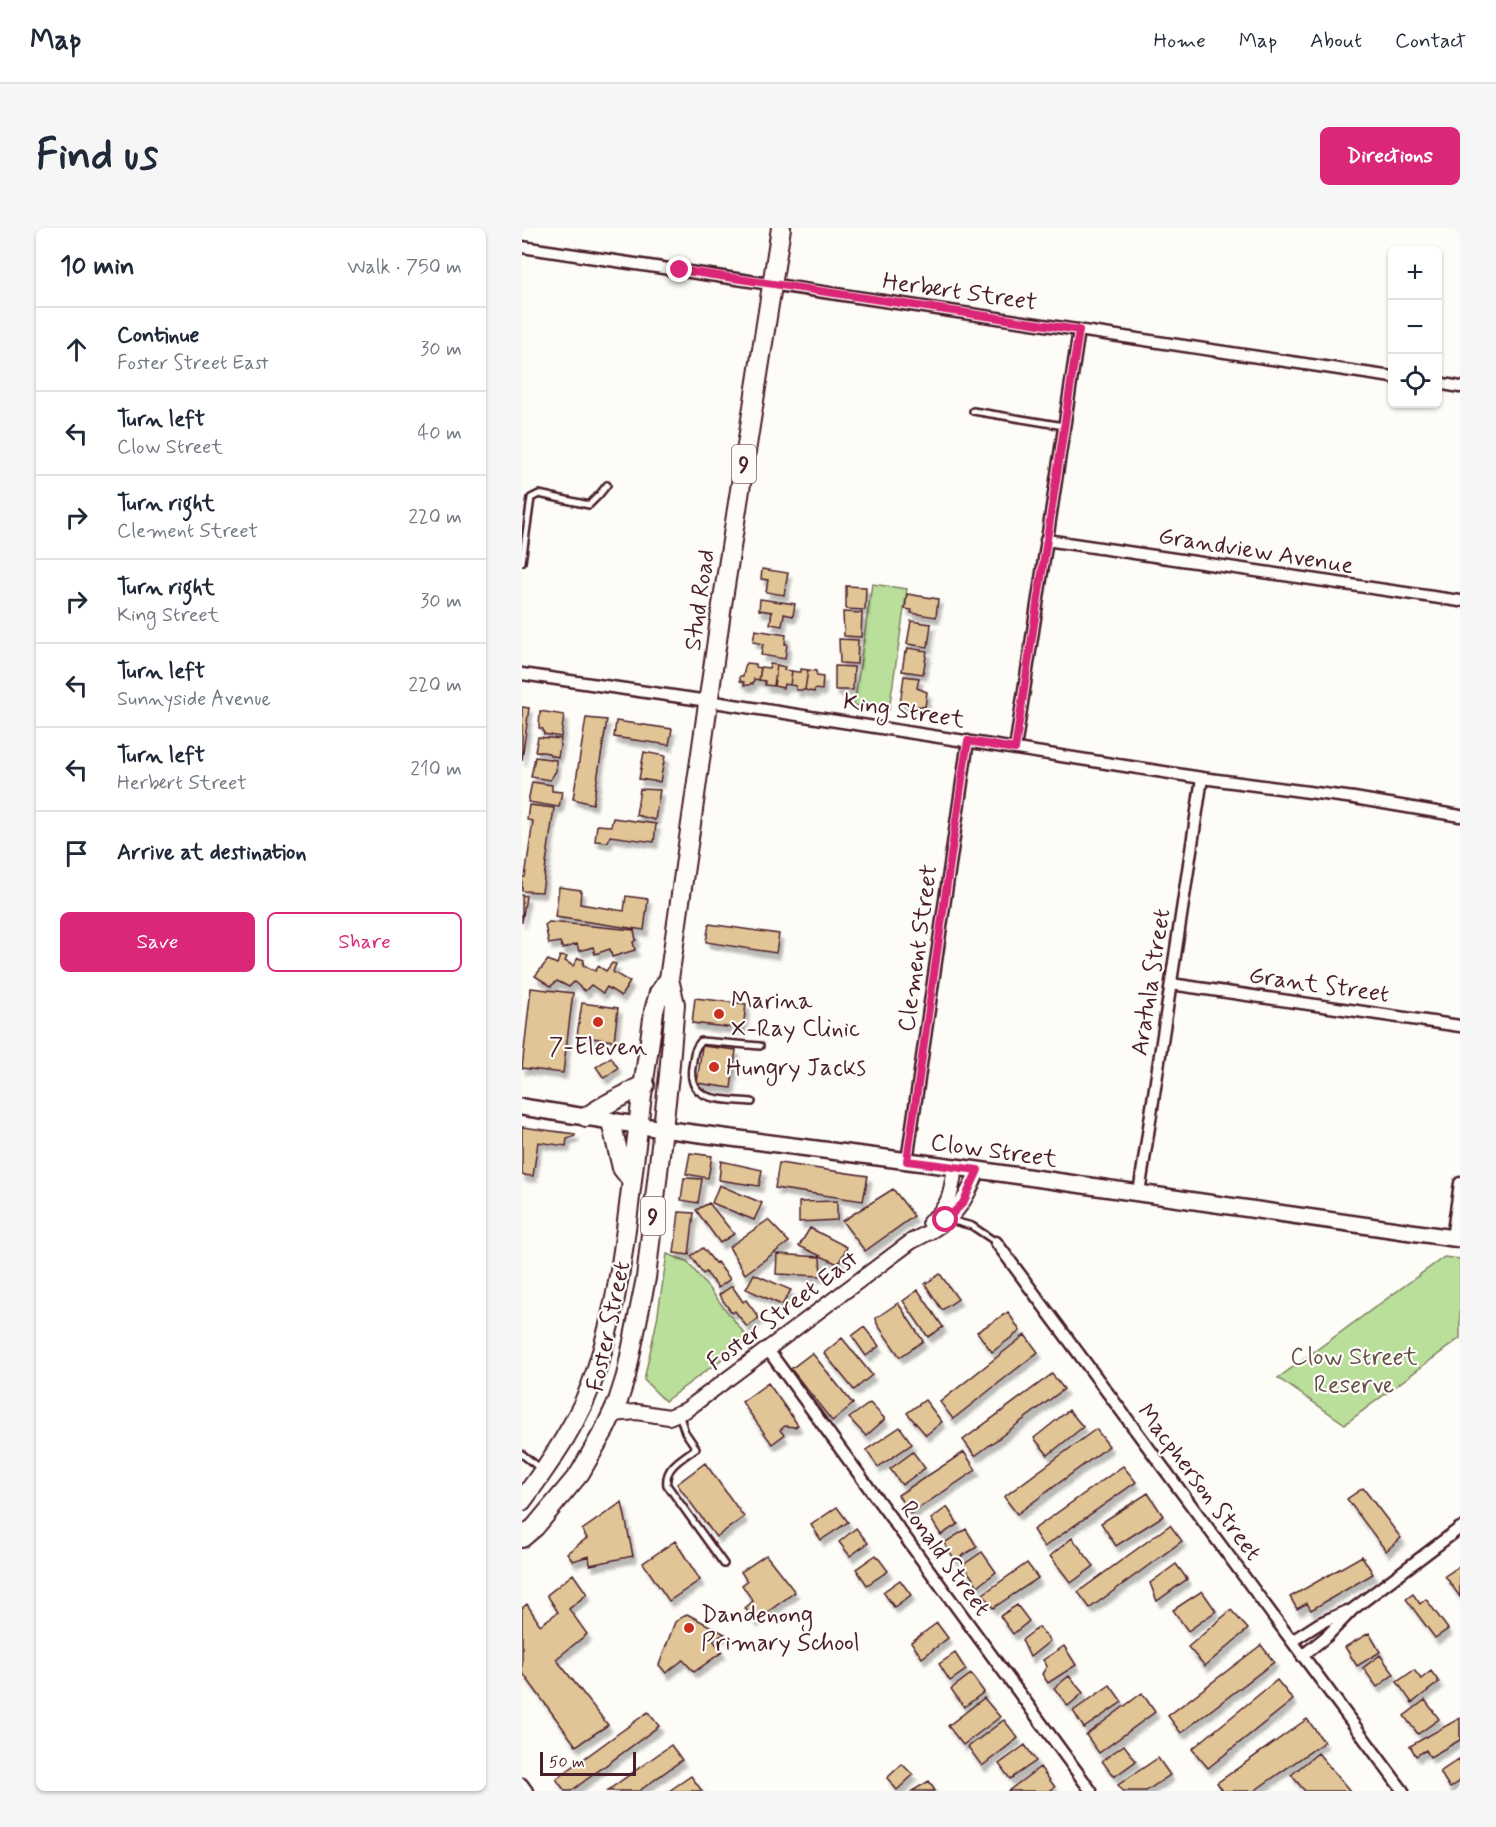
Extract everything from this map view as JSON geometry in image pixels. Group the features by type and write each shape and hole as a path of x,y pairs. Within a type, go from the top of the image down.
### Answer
{"highway":[{"name":"Stud Road","path":"662,1129 675,1004 669,979 708,701 781,228"},
{"name":"Stud Road","path":"638,1126 654,1011 659,993 669,979"},
{"path":"586,1117 613,1100 645,1085"},
{"path":"611,1122 622,1168 632,1181"},
{"name":"Foster Street","path":"526,1491 543,1471 573,1425 596,1373 617,1289 638,1126"},
{"name":"Foster Street","path":"522,1538 535,1527 580,1473 612,1414 626,1376 642,1303 662,1129"},
{"path":"543,1471 560,1497"},
{"path":"526,1491 560,1497"}],"main road":[{"name":"Clow Street","path":"522,1107 638,1126 978,1170 1456,1239"}],"street":[{"name":"Herbert Street","path":"522,247 1388,376"},
{"path":"1015,749 1079,330"},
{"path":"1442,384 1460,387"},
{"name":"Grandview Avenue","path":"1046,540 1460,601"},
{"name":"King Street","path":"522,675 1459,815"},
{"name":"Clement Street","path":"907,1161 968,741"},
{"name":"Aratula Street","path":"1139,1193 1202,778"},
{"name":"Grant Street","path":"1171,984 1460,1026"},
{"name":"Foster Street East","path":"679,1414 912,1241 949,1201 955,1167"},
{"name":"Foster Street East","path":"912,1241 946,1220 963,1203 978,1170"},
{"path":"1456,1239 1460,1183"},
{"name":"Macpherson Street","path":"996,1242 1403,1791"},
{"name":"Ronald Street","path":"768,1350 1091,1791"},
{"path":"612,1414 637,1412 669,1417 679,1414"},
{"path":"1302,1656 1327,1636 1353,1609 1460,1528"},
{"path":"1292,1641 1320,1623 1353,1609"},
{"path":"522,1784 527,1791"}],"lane":[{"path":"973,411 1064,426"},
{"path":"522,562 531,498 539,494 589,505 607,485"},
{"path":"752,1102 704,1096 695,1089 691,1077 695,1047 701,1041 760,1046"},
{"name":"Macpherson Street","path":"946,1220 968,1224 996,1242"},
{"path":"679,1414 696,1448 669,1469 667,1483 724,1564"},
{"path":"522,1454 543,1471"}],"green space":[{"path":"872,584 907,589 889,710 854,705"},
{"path":"667,1254 687,1261 749,1339 665,1401 644,1380 657,1320"},
{"name":"Clow Street Reserve","path":"1444,1257 1460,1259 1460,1338 1345,1424 1278,1378"}],"building":[{"path":"762,569 788,573 784,595 766,592 768,580 761,579"},
{"path":"846,586 866,587 865,610 846,609"},
{"path":"907,594 938,599 936,617 911,613 912,610 905,609"},
{"path":"760,599 795,604 793,616 784,614 782,626 770,624 772,612 759,610"},
{"path":"843,612 862,613 861,637 844,636"},
{"path":"911,621 931,624 928,647 907,644"},
{"path":"755,630 786,635 785,659 761,655 763,644 753,642"},
{"path":"839,639 858,640 857,664 840,663"},
{"path":"908,648 927,651 923,674 902,671 905,652"},
{"path":"746,663 756,664 756,667 761,668 759,680 754,679 753,684 750,685 744,685 744,682 740,681"},
{"path":"770,664 777,665 774,686 765,685 765,681 759,680 761,667 769,668"},
{"path":"777,665 785,667 784,670 792,671 790,685 784,684 783,688 774,686"},
{"path":"835,666 854,667 853,690 835,690"},
{"path":"801,669 808,670 805,690 796,690 796,686 790,685 792,671 801,672"},
{"path":"808,670 816,671 817,676 823,677 822,690 815,689 814,692 805,690"},
{"path":"904,676 919,678 917,688 927,692 925,707 900,704"},
{"path":"522,707 529,708 522,761"},
{"path":"540,711 564,715 561,737 544,734 543,729 539,728"},
{"path":"586,718 607,720 593,804 573,799"},
{"path":"616,721 672,729 669,745 614,737"},
{"path":"538,737 561,739 558,757 535,751"},
{"path":"644,752 665,756 660,782 639,779"},
{"path":"535,757 556,760 556,771 550,780 531,777"},
{"path":"532,782 552,785 552,791 562,792 559,807 528,802"},
{"path":"640,789 660,790 655,820 636,815"},
{"path":"529,805 554,808 542,892 522,891 522,877 525,877 533,821 527,820"},
{"path":"613,818 656,824 654,842 610,836 608,842 595,841 597,825 611,826"},
{"path":"559,887 581,890 580,904 624,911 626,896 648,899 644,930 555,917"},
{"path":"522,895 526,896 522,923"},
{"path":"549,922 634,930 635,950 612,957 610,949 595,954 593,947 579,951 577,944 563,949 560,942 549,944 545,925"},
{"path":"709,924 779,934 776,953 706,942"},
{"path":"560,956 567,957 565,961 573,966 578,958 584,960 583,965 595,971 598,966 606,971 612,963 616,964 613,972 630,982 621,996 607,987 603,993 591,985 585,991 574,982 569,987 557,981 551,986 535,976 548,960 557,964"},
{"path":"531,988 573,993 563,1073 522,1068"},
{"name":"Marina X-Ray Clinic","path":"695,998 746,1004 743,1029 692,1023"},
{"name":"7-Eleven","path":"582,1003 618,1008 614,1041 577,1036"},
{"path":"702,1046 736,1050 731,1088 697,1083"},
{"path":"611,1057 618,1068 604,1078 596,1067"},
{"path":"522,1127 575,1134 575,1136 567,1139 566,1146 538,1142 533,1176 522,1175"},
{"path":"690,1153 712,1156 708,1178 686,1174"},
{"path":"721,1161 762,1170 759,1186 719,1180"},
{"path":"779,1163 868,1176 863,1201 775,1188"},
{"path":"684,1178 702,1179 698,1203 681,1200"},
{"path":"719,1185 762,1203 754,1220 712,1203"},
{"path":"893,1189 914,1216 865,1251 842,1221"},
{"path":"837,1201 837,1220 799,1222 799,1202"},
{"path":"709,1203 734,1234 720,1243 696,1210"},
{"path":"679,1212 694,1213 689,1255 674,1253"},
{"path":"768,1220 789,1242 745,1274 729,1247"},
{"path":"810,1228 847,1247 838,1264 799,1246"},
{"path":"703,1248 730,1279 718,1288 706,1272 703,1274 691,1256"},
{"path":"777,1254 820,1257 821,1276 776,1274"},
{"path":"754,1274 791,1290 782,1305 746,1289"},
{"path":"940,1274 958,1299 942,1310 925,1284"},
{"path":"732,1286 743,1302 746,1300 759,1318 747,1327 735,1311 732,1313 719,1295"},
{"path":"918,1290 943,1327 928,1337 903,1301"},
{"path":"898,1303 923,1341 900,1357 877,1324 876,1318"},
{"path":"1008,1312 1020,1331 992,1352 977,1332"},
{"path":"864,1327 879,1346 866,1356 852,1336"},
{"path":"1025,1335 1038,1352 953,1419 940,1402"},
{"path":"842,1338 872,1375 854,1390 824,1353"},
{"path":"812,1353 853,1404 832,1421 791,1369"},
{"path":"1052,1374 1064,1389 975,1456 963,1440"},
{"path":"768,1383 798,1425 785,1426 780,1430 784,1435 772,1444 742,1402"},
{"path":"925,1400 942,1422 926,1435 907,1413"},
{"path":"870,1403 885,1419 866,1436 849,1418"},
{"path":"1069,1410 1083,1427 1048,1455 1034,1438"},
{"path":"900,1427 912,1444 878,1467 866,1450"},
{"path":"1096,1429 1109,1446 1017,1514 1004,1497"},
{"path":"913,1452 925,1468 902,1485 890,1469"},
{"path":"964,1452 976,1470 910,1514 898,1495"},
{"path":"705,1463 744,1517 716,1537 677,1484"},
{"path":"1123,1466 1136,1482 1044,1547 1033,1530"},
{"path":"1363,1488 1401,1538 1386,1551 1347,1499"},
{"path":"1148,1493 1163,1516 1116,1546 1101,1523"},
{"path":"622,1502 633,1556 590,1565 589,1556 573,1561 567,1553 587,1538 582,1530"},
{"path":"837,1507 848,1522 821,1540 811,1525"},
{"path":"947,1507 958,1524 941,1535 931,1519"},
{"path":"1170,1525 1182,1541 1090,1608 1078,1592"},
{"path":"856,1528 868,1543 850,1556 839,1542"},
{"path":"966,1529 977,1547 955,1560 944,1543"},
{"path":"1072,1538 1094,1566 1071,1583 1050,1556"},
{"path":"675,1541 700,1580 669,1601 643,1563"},
{"path":"982,1552 996,1572 978,1586 963,1565"},
{"path":"766,1555 795,1592 755,1621 745,1608 753,1601 742,1585 747,1581 741,1572"},
{"path":"876,1555 888,1571 867,1585 856,1569"},
{"path":"1362,1556 1373,1574 1311,1610 1307,1603 1297,1609 1290,1597"},
{"path":"1027,1563 1038,1578 993,1608 983,1594"},
{"path":"1176,1564 1187,1579 1157,1601 1150,1583"},
{"path":"1460,1566 1460,1597 1445,1576"},
{"path":"573,1574 587,1594 569,1609 587,1634 556,1659 608,1725 576,1746 522,1672 522,1608 527,1604 540,1625 558,1612 547,1595"},
{"path":"900,1580 911,1595 894,1607 883,1592"},
{"path":"1202,1591 1216,1611 1188,1631 1173,1610"},
{"path":"1413,1594 1420,1604 1426,1599 1448,1629 1435,1638 1406,1599"},
{"path":"1017,1605 1029,1621 1013,1634 1000,1616"},
{"path":"1231,1610 1248,1629 1205,1666 1188,1647"},
{"path":"687,1614 725,1634 713,1640 722,1652 694,1672 683,1660 666,1673 659,1665 675,1622"},
{"path":"937,1623 948,1638 922,1658 911,1642"},
{"path":"1039,1627 1050,1641 1030,1657 1022,1640"},
{"path":"1369,1633 1380,1652 1357,1666 1345,1647"},
{"path":"1261,1645 1274,1662 1181,1733 1168,1716"},
{"path":"1064,1646 1076,1665 1048,1683 1042,1674 1047,1666 1043,1660"},
{"path":"955,1653 966,1670 950,1681 939,1664"},
{"path":"1380,1655 1394,1674 1377,1687 1363,1668"},
{"path":"1414,1670 1421,1679 1431,1671 1439,1682 1412,1703 1397,1682"},
{"path":"971,1674 984,1692 964,1707 951,1689"},
{"path":"1069,1676 1083,1693 1068,1706 1054,1688"},
{"path":"1277,1680 1293,1700 1208,1768 1192,1749"},
{"path":"1110,1685 1122,1702 1084,1728 1073,1711"},
{"path":"1142,1693 1155,1712 1099,1753 1086,1735"},
{"path":"984,1698 1000,1717 963,1745 948,1726"},
{"path":"1425,1700 1439,1719 1418,1734 1404,1716"},
{"path":"648,1712 659,1726 571,1791 565,1791 556,1779"},
{"path":"1460,1718 1460,1740 1430,1757 1426,1750 1416,1756 1410,1746"},
{"path":"1307,1719 1324,1742 1254,1791 1223,1791 1217,1783"},
{"path":"1004,1720 1018,1738 982,1766 968,1747"},
{"path":"671,1745 682,1760 639,1791 607,1791"},
{"path":"1025,1745 1036,1761 1010,1779 999,1764"},
{"path":"1124,1745 1136,1761 1114,1777 1102,1761"},
{"path":"1318,1753 1350,1791 1305,1791 1291,1775"},
{"path":"1158,1758 1170,1775 1146,1791 1123,1791 1118,1785"},
{"path":"1459,1759 1460,1781 1450,1788 1440,1772"},
{"path":"902,1764 913,1775 897,1790 887,1778"},
{"path":"1040,1767 1055,1787 1049,1791 1008,1791"},
{"path":"691,1776 702,1791 669,1791"},
{"path":"929,1781 935,1791 912,1791"}],"place":[{"name":"Marina X-Ray Clinic","path":"719,1014"},
{"name":"7-Eleven","path":"598,1022"},
{"name":"Hungry Jacks","path":"714,1067"},
{"name":"Dandenong Primary School","path":"689,1628"}],"route":[{"path":"680,270 1079,330 1015,749 968,741 965,759 907,1161 978,1170 963,1203 946,1220"}]}
